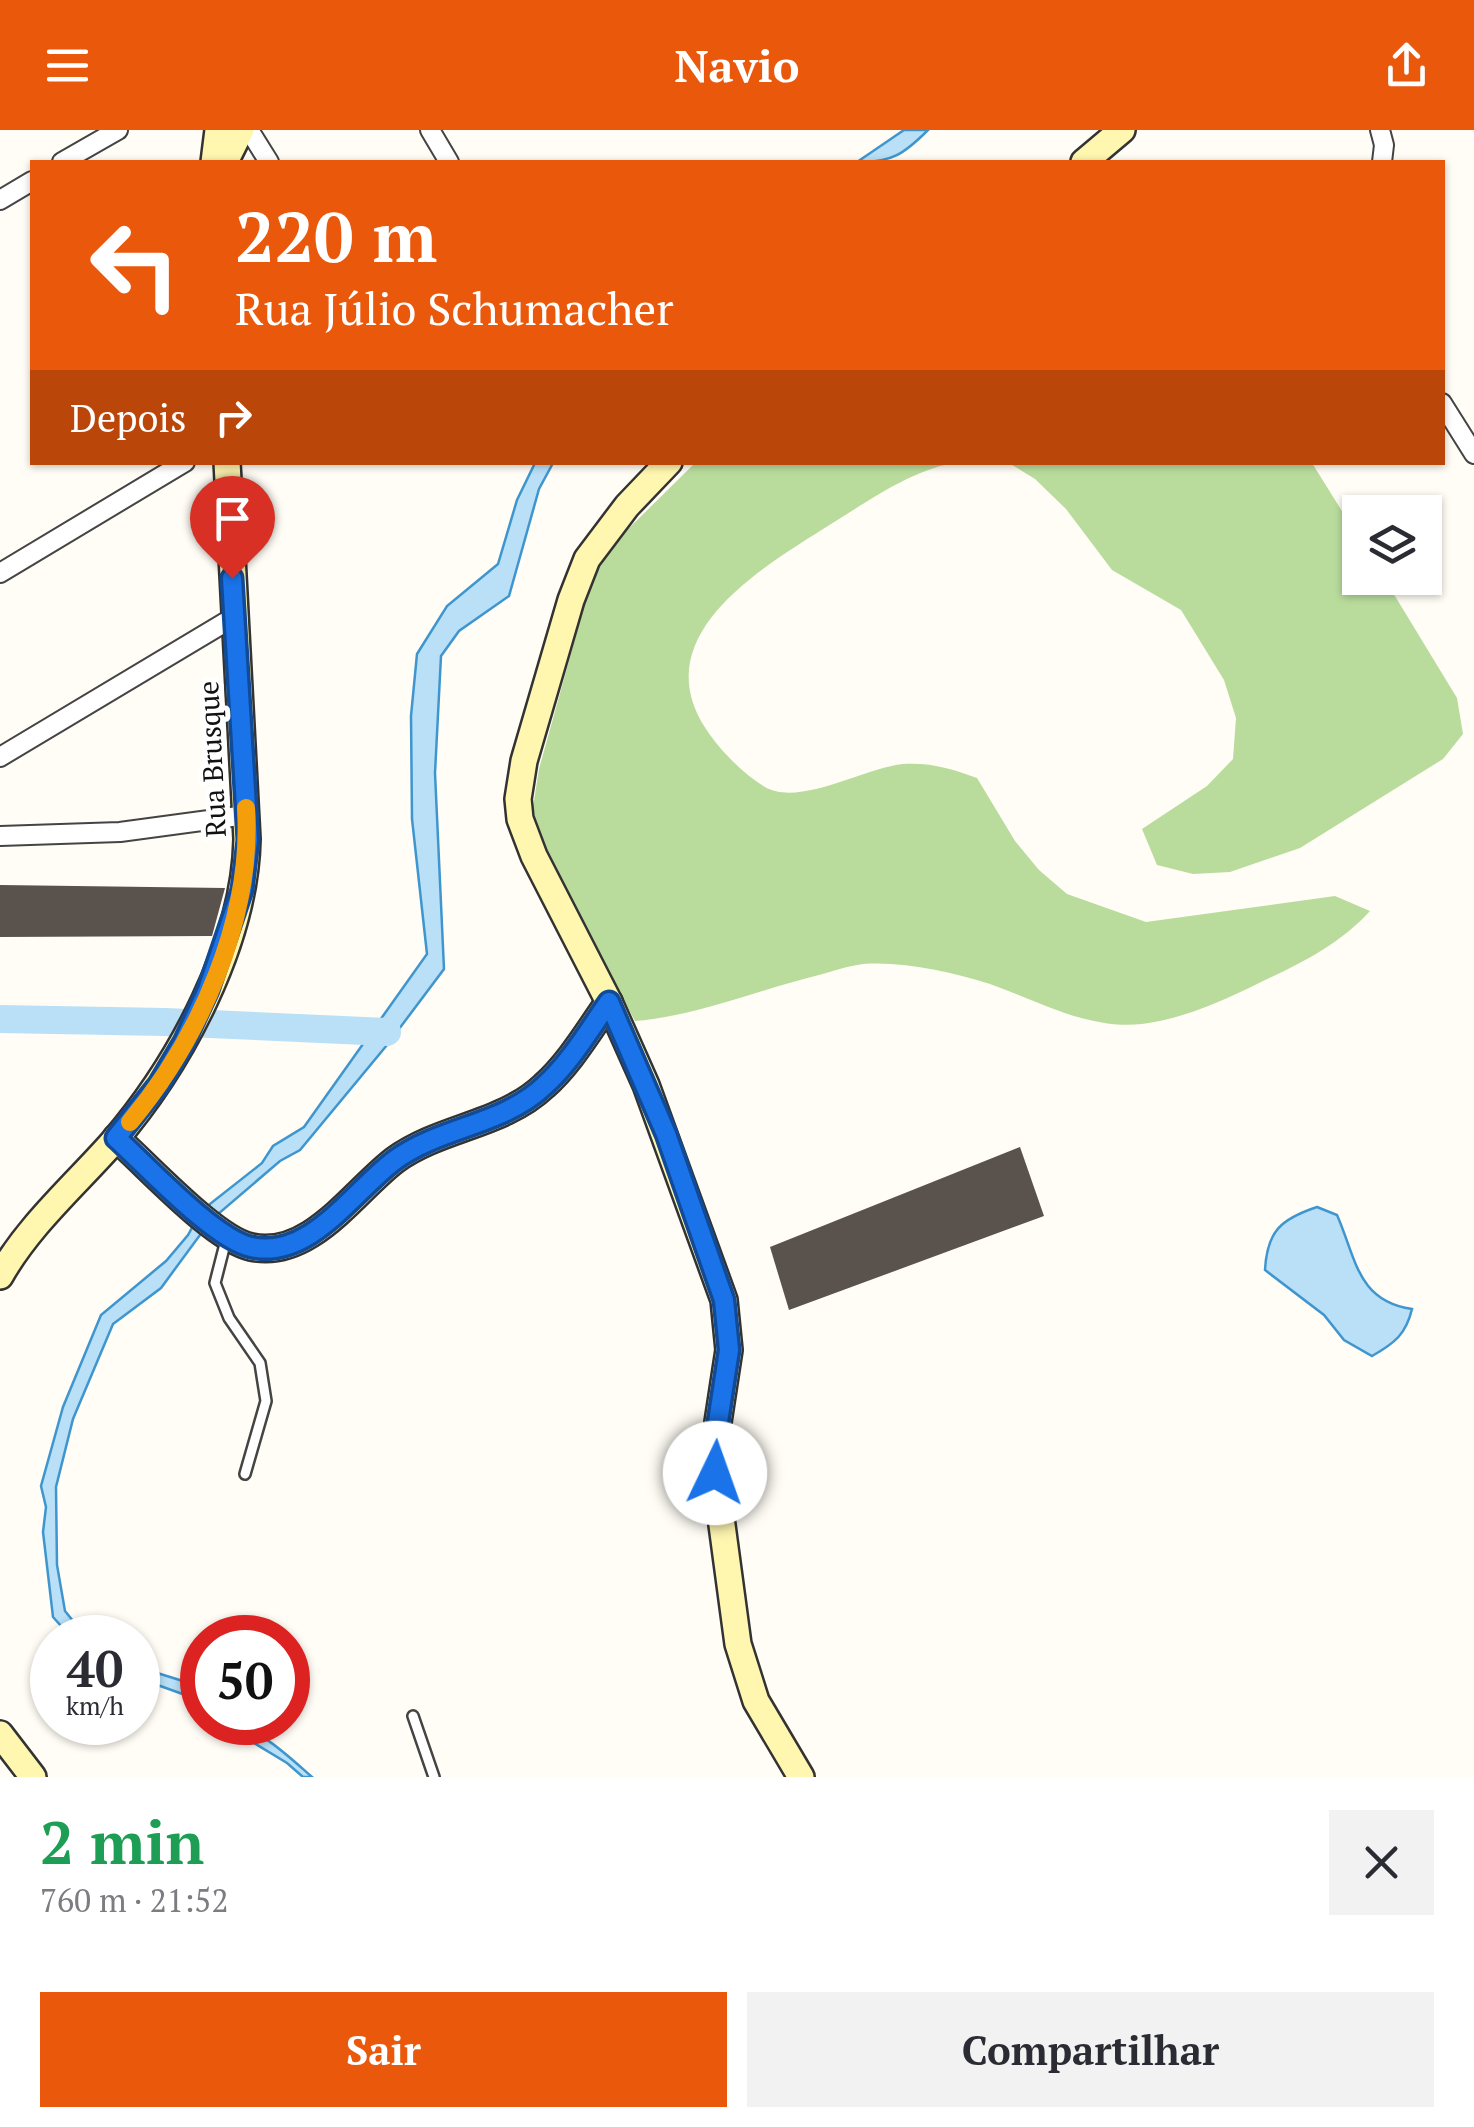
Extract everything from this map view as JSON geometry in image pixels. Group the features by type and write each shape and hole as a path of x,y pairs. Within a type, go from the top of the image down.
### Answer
{"main road":[{"path":"214,160 218,130"},
{"path":"226,160 241,130"},
{"path":"1086,160 1122,130"},
{"name":"Rua Brusque","path":"0,1276 24,1239 116,1138 159,1084 208,990 242,890 247,856 246,814 227,465"},
{"path":"666,465 618,516 587,558 571,600 520,780 518,800 526,837 609,1002 666,1134 724,1300 729,1350 715,1473 738,1644 756,1701 800,1777"},
{"path":"116,1138 213,1225 254,1248 280,1248 297,1242 413,1148 524,1102 564,1064 609,1002"},
{"path":"0,1734 33,1777"}],"street":[{"path":"66,160 118,130"},
{"path":"249,130 268,160"},
{"path":"430,130 448,160"},
{"path":"1380,130 1382,160"},
{"path":"0,200 30,181"},
{"path":"1445,408 1474,454"},
{"path":"0,573 179,465"},
{"path":"0,758 234,617"},
{"path":"0,836 120,832 246,814"}],"lane":[{"path":"213,1225 215,1282 229,1318 260,1362 266,1401 245,1474"},
{"path":"412,1716 434,1777"}],"green space":[{"path":"693,465 946,465 889,488 774,561 720,607 700,634 690,663 691,695 706,729 732,761 757,782 779,792 813,790 903,764 941,767 977,778 1015,841 1039,870 1067,894 1146,922 1335,896 1370,911 1331,944 1288,969 1201,1009 1142,1024 1102,1023 1064,1013 990,984 895,964 846,967 705,1008 635,1021 540,844 533,807 539,769 587,596 602,562 625,532"},
{"path":"1012,465 1313,465 1342,511 1342,595 1394,595 1457,698 1463,734 1443,759 1300,848 1230,872 1193,874 1157,865 1142,829 1207,786 1233,759 1236,718 1224,680 1181,610 1112,570 1066,509 1035,479"}],"water":[{"path":"904,130 928,130 896,155 882,160 860,160"},
{"path":"534,465 552,465 539,489 509,596 459,631 441,656 435,773 444,969 300,1150 280,1161 211,1220 161,1288 113,1324 73,1419 56,1487 57,1565 68,1615 53,1615 43,1532 46,1507 41,1486 63,1407 101,1315 166,1261 188,1235 201,1211 262,1163 273,1146 304,1127 427,954 412,819 411,716 417,654 447,606 498,564 517,500"},
{"path":"1317,1207 1337,1215 1369,1287 1380,1297 1412,1309 1398,1337 1372,1356 1344,1340 1324,1315 1265,1270 1269,1245 1278,1228"},
{"path":"160,1674 180,1680 180,1693 160,1686"},
{"path":"257,1745 274,1745 312,1777 303,1777"}],"building":[{"path":"0,885 225,888 212,936 0,937"},
{"path":"1020,1147 1044,1216 789,1310 770,1247"}],"waterway":[{"path":"0,1019 387,1032"}],"slow traffic":[{"path":"130,1122 172,1064 220,962 246,872 246,808"}],"route":[{"path":"232,578 248,840 246,872 220,962 184,1042 159,1084 116,1138 227,1237 254,1248 280,1248 312,1233 413,1148 524,1102 564,1064 609,1002 666,1134 724,1300 728,1370 718,1422 715,1473"}]}
